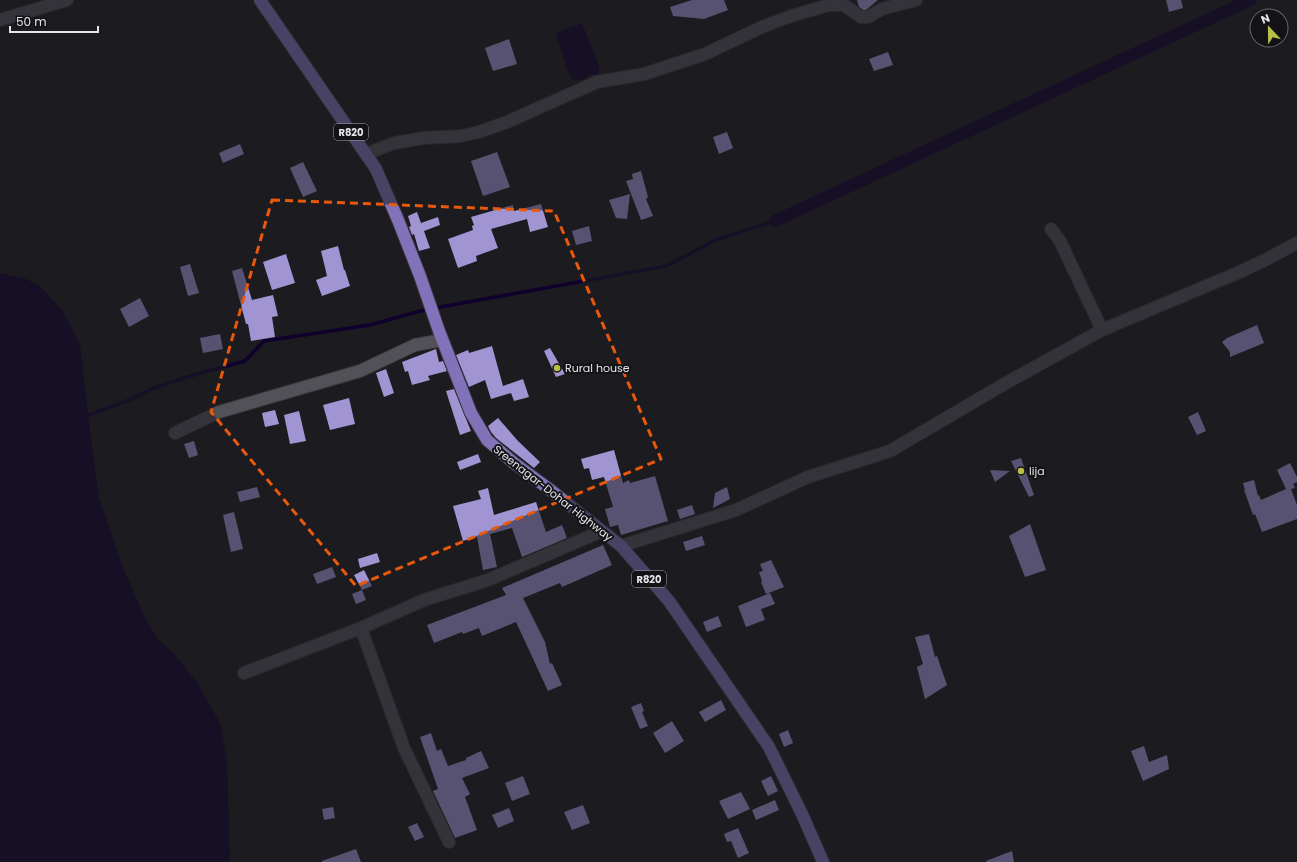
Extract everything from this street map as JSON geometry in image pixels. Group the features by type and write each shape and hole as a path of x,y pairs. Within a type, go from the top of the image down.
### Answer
{"main road":[{"name":"Sreenagar-Dohar Highway","path":"260,0 376,169 420,276 440,336 472,413 487,440 620,546 669,601 769,747 802,814 823,862"}],"street":[{"path":"0,20 67,0"},
{"path":"366,154 394,143 424,138 460,136 479,132 507,122 597,82 644,74 682,62 705,54 762,27 821,7 829,5 844,5 861,17 868,17 882,9 916,0"},
{"path":"1051,229 1060,241 1102,330"},
{"path":"620,546 736,510 808,477 890,451 1006,383 1102,330 1242,271 1297,243"},
{"path":"175,433 219,412 360,371 415,345 440,336"},
{"path":"244,673 361,628 424,600 488,580 602,531"},
{"path":"361,628 404,748 449,842"}],"highlighted area":[{"path":"272,200 554,211 661,459 356,586 211,412"}],"shaded area":[{"path":"582,23 599,66 599,76 590,74 584,80 572,79 568,72 556,33"},
{"path":"0,273 26,279 40,286 62,310 80,345 99,498 124,570 145,618 158,639 173,653 196,681 220,723 227,761 230,862 0,862"}],"building":[{"path":"692,0 724,0 728,10 704,19 673,16 670,7"},
{"path":"857,0 878,0 866,10 863,10 859,7"},
{"path":"1166,0 1181,0 1183,8 1169,12"},
{"path":"509,39 517,64 493,71 485,48"},
{"path":"888,52 893,65 874,71 869,59"},
{"path":"727,132 733,148 719,154 713,137"},
{"path":"240,144 244,154 223,163 219,153"},
{"path":"497,152 510,187 483,196 471,161"},
{"path":"303,162 317,191 303,197 290,168"},
{"path":"641,171 648,197 646,199 653,216 641,220 626,181 633,179 632,174"},
{"path":"630,194 627,219 616,218 609,200"},
{"path":"541,204 548,227 530,232 527,219 491,229 498,248 476,256 477,261 458,268 448,239 473,230 472,226 474,225 471,217 513,205 514,211"},
{"path":"417,212 421,223 438,217 440,225 424,231 430,248 419,251 414,234 412,235 409,227 411,226 408,216"},
{"path":"589,226 592,241 576,245 572,231"},
{"path":"338,246 350,286 322,296 316,280 327,276 321,251"},
{"path":"286,254 295,283 272,290 263,262"},
{"path":"190,264 199,293 188,296 180,267"},
{"path":"242,268 252,300 273,295 278,316 272,317 275,337 251,341 248,324 246,324 232,271"},
{"path":"140,298 149,316 129,327 120,309"},
{"path":"1257,325 1264,343 1230,357 1230,352 1222,342 1227,338"},
{"path":"220,334 223,349 203,353 200,338"},
{"path":"492,346 503,386 523,379 529,397 514,401 511,393 491,399 485,380 469,387 456,355 468,350 469,353"},
{"name":"Rural house","path":"550,348 565,374 556,377 544,351"},
{"path":"436,349 439,362 443,361 447,371 428,376 430,380 412,385 408,371 405,372 402,362"},
{"path":"386,369 394,393 384,397 376,373"},
{"path":"454,389 471,431 460,435 446,391"},
{"path":"349,398 355,424 330,430 323,405"},
{"path":"275,410 279,424 265,427 262,413"},
{"path":"299,411 306,441 290,444 284,415"},
{"path":"1198,412 1206,431 1197,435 1188,417"},
{"path":"498,418 518,441 540,462 534,468 496,438 491,432 488,426"},
{"path":"194,441 198,455 189,458 184,444"},
{"path":"614,450 623,483 629,480 630,483 655,476 668,521 621,535 618,525 610,527 605,509 613,507 604,477 592,480 589,468 584,469 581,459"},
{"path":"478,454 481,462 460,470 457,462"},
{"name":"lija","path":"1021,458 1034,495 1029,497 1011,461"},
{"path":"1290,463 1297,477 1297,482 1293,484 1295,488 1291,489 1297,505 1297,519 1262,532 1255,514 1253,515 1243,483 1254,480 1258,496 1259,495 1261,500 1286,489 1277,470"},
{"path":"990,470 1010,471 995,482"},
{"path":"257,487 260,497 240,502 237,492"},
{"path":"727,487 730,499 713,508 715,493"},
{"path":"488,488 494,515 536,502 546,532 562,525 567,538 522,557 512,528 490,534 497,567 483,570 477,537 463,541 453,506 481,499 478,491"},
{"path":"692,505 695,514 680,519 677,510"},
{"path":"234,512 243,549 231,552 223,515"},
{"path":"1030,524 1046,570 1025,577 1009,536"},
{"path":"702,536 705,545 686,551 683,542"},
{"path":"603,545 612,565 562,587 560,583 523,598 545,642 550,664 552,663 562,685 548,691 516,622 482,636 479,628 463,634 462,632 434,643 427,625 506,595 502,588"},
{"path":"377,553 380,562 360,568 358,559"},
{"path":"771,560 784,587 766,594 759,572 763,571 760,564"},
{"path":"332,567 336,577 317,584 313,574"},
{"path":"364,570 372,586 362,590 354,575"},
{"path":"362,590 366,600 356,604 352,594"},
{"path":"770,593 775,604 761,609 765,620 746,627 738,606"},
{"path":"718,616 722,626 707,632 703,622"},
{"path":"929,634 935,657 937,656 947,685 925,699 917,667 923,664 915,637"},
{"path":"721,700 726,710 705,722 699,712"},
{"path":"641,703 644,711 642,712 648,726 640,729 631,707"},
{"path":"672,721 684,741 665,753 653,733"},
{"path":"788,730 793,743 784,747 779,734"},
{"path":"431,733 437,751 441,749 448,766 466,760 466,758 481,751 489,768 462,778 470,794 465,797 477,830 455,838 433,791 438,789 420,737"},
{"path":"1144,746 1149,762 1167,755 1169,769 1143,781 1131,751"},
{"path":"523,776 530,794 512,801 505,783"},
{"path":"771,776 778,791 768,796 761,781"},
{"path":"741,792 750,809 728,819 719,801"},
{"path":"775,800 779,810 756,820 752,810"},
{"path":"583,805 590,823 572,830 564,812"},
{"path":"333,807 335,818 324,820 322,809"},
{"path":"509,808 514,821 498,828 492,815"},
{"path":"417,823 424,837 415,841 408,827"},
{"path":"738,828 749,853 738,858 731,841 727,842 724,834"},
{"path":"356,849 361,862 322,862 322,861"},
{"path":"1012,851 1014,862 986,861"}],"waterway":[{"path":"775,221 1250,0"},
{"path":"89,415 132,399 154,388 190,376 245,361 264,341 370,325 424,310 666,266 718,239 775,221"}],"place":[{"name":"Rural house","path":"557,368"},
{"name":"lija","path":"1021,471"}]}
